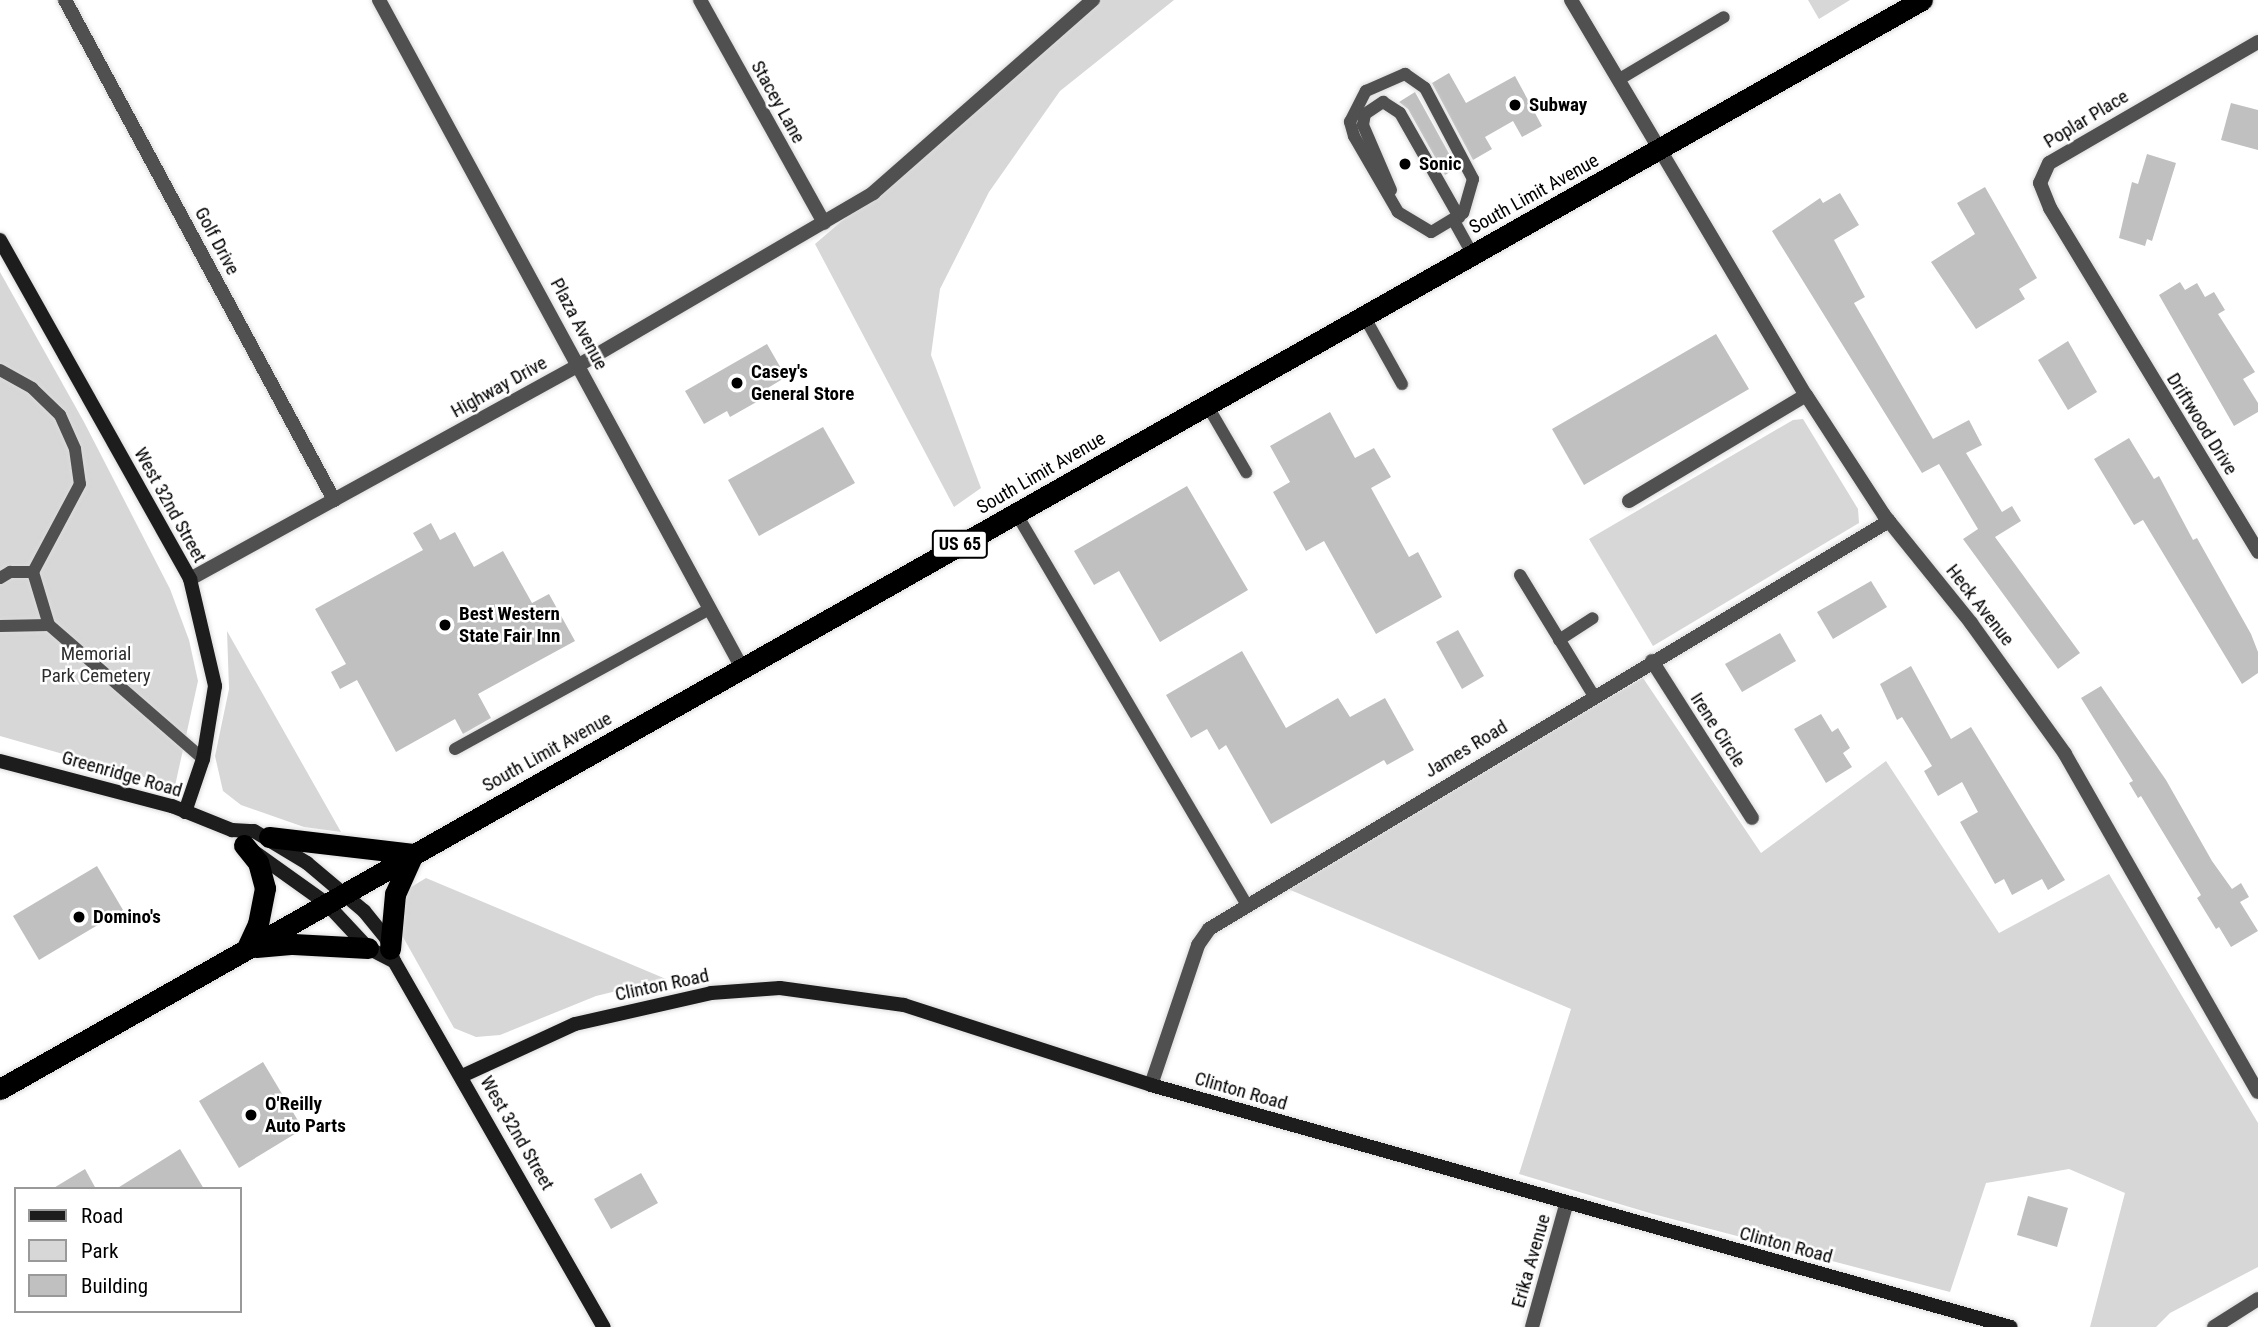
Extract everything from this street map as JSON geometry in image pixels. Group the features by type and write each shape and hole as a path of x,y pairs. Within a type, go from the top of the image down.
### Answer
{"highway":[{"name":"South Limit Avenue","path":"0,1089 1922,0"},
{"path":"238,838 258,862 265,888 258,924 247,948 303,944 384,953 396,894 413,854 269,837"}],"street":[{"name":"Golf Drive","path":"65,0 334,500"},
{"name":"Plaza Avenue","path":"379,0 742,668"},
{"name":"Stacey Lane","path":"700,0 824,223"},
{"name":"Highway Drive","path":"190,579 579,365 873,193 1093,0"},
{"name":"Heck Avenue","path":"1571,0 1806,395 1889,521 1971,622 2065,754 2258,1092"},
{"name":"Poplar Place","path":"2115,316 2050,208 2042,192 2042,175 2049,163 2258,42"},
{"name":"West 32nd Street","path":"0,240 190,579 215,685 202,759 185,812"},
{"name":"Driftwood Drive","path":"2115,316 2258,552"},
{"path":"1629,501 1806,395"},
{"name":"James Road","path":"1151,1085 1198,945 1209,929 1246,903 1889,521"},
{"name":"Irene Circle","path":"1652,661 1752,818"},
{"name":"Greenridge Road","path":"0,761 185,812 238,838 335,898"},
{"name":"Greenridge Road","path":"238,838 269,837 335,898"},
{"name":"West 32nd Street","path":"335,898 384,953 462,1076 604,1327"},
{"name":"West 32nd Street","path":"335,898 375,923 384,953"},
{"name":"Clinton Road","path":"462,1076 575,1024 711,993 780,988 904,1005 1151,1085 1566,1205 2011,1327"},
{"name":"Erika Avenue","path":"1532,1327 1566,1205"},
{"path":"2214,1327 2258,1299"}],"lane":[{"path":"1618,80 1724,17"},
{"path":"1405,74 1425,88 1467,161 1473,179 1456,219 1431,232 1406,220 1391,200 1354,136 1351,113 1366,91 1405,74"},
{"path":"1391,200 1391,188 1363,125 1365,114 1383,102 1400,113 1473,255"},
{"path":"1364,316 1402,384"},
{"path":"0,370 32,388 60,415 75,449 80,484 33,572 49,625 202,759"},
{"path":"1207,405 1246,472"},
{"path":"1016,513 1246,903"},
{"path":"0,578 33,572"},
{"path":"1520,575 1594,696"},
{"path":"455,749 710,609"},
{"path":"1559,640 1593,618"},
{"path":"0,626 49,625"}],"green space":[{"path":"1100,0 1174,0 1060,91 989,192 940,289 931,355 981,488 954,507 815,244"},
{"path":"1808,0 1850,0 1819,19"},
{"name":"Memorial Park Cemetery","path":"0,272 84,422 170,589 189,640 198,681 175,786 0,736"},
{"path":"1803,419 1858,509 1859,523 1653,646 1589,539 1793,420"},
{"path":"227,631 341,832 304,827 241,805 223,791 215,756 229,689"},
{"path":"1643,678 1761,853 1886,761 1999,933 2109,874 2258,1123 2258,1267 2170,1313 2156,1327 2090,1327 2125,1193 2069,1169 1986,1183 1950,1292 1653,1214 1519,1174 1571,1009 1281,886"},
{"path":"426,878 666,979 596,996 500,1035 476,1037 454,1028 403,937 402,911 408,889"}],"building":[{"path":"1449,73 1466,103 1515,76 1542,126 1522,137 1513,121 1485,137 1492,149 1473,160 1432,83"},
{"path":"1415,92 1457,168 1445,175 1408,109 1399,102"},
{"path":"2231,103 2258,110 2258,150 2221,140"},
{"path":"2147,154 2176,163 2152,241 2147,239 2145,246 2119,238 2132,182 2138,184"},
{"path":"1985,187 2037,278 2019,289 2025,299 1976,329 1931,262 1975,234 1957,203"},
{"path":"1840,193 1859,225 1834,240 1865,297 1854,303 1933,439 1969,420 1982,445 1966,453 2002,512 2012,506 2021,521 1995,537 2080,653 2058,669 1963,539 1978,529 1939,464 1922,473 1772,231 1820,198 1823,203"},
{"path":"2180,282 2185,290 2197,283 2205,297 2214,292 2225,310 2218,314 2255,372 2243,379 2258,403 2258,412 2234,426 2159,295"},
{"path":"1716,334 1749,389 1584,485 1552,429"},
{"path":"2068,341 2097,392 2068,410 2038,360"},
{"name":"Casey's General Store","path":"767,344 786,377 766,389 769,395 730,417 727,411 704,424 685,391"},
{"path":"1330,412 1355,458 1374,448 1391,477 1371,488 1409,557 1418,552 1442,597 1376,634 1324,541 1306,551 1273,492 1290,482 1270,446"},
{"path":"823,427 855,483 759,536 728,480"},
{"path":"2129,438 2154,479 2159,476 2193,540 2197,538 2251,634 2258,652 2258,673 2242,684 2143,520 2134,525 2094,459"},
{"path":"1187,486 1248,590 1160,642 1119,571 1094,585 1074,551"},
{"name":"Best Western State Fair Inn","path":"431,523 440,540 455,532 474,567 503,551 532,603 549,594 575,641 478,694 491,718 463,734 455,719 396,752 357,680 340,689 331,672 346,664 315,609 423,550 413,533"},
{"path":"1871,581 1887,607 1833,639 1817,612"},
{"path":"1458,630 1484,676 1462,689 1436,642"},
{"path":"1780,633 1796,661 1742,692 1725,664"},
{"path":"1242,651 1286,728 1338,698 1350,717 1385,698 1414,750 1387,765 1384,760 1271,824 1226,745 1219,750 1207,729 1191,738 1166,695"},
{"path":"1911,666 1951,739 1971,727 2065,880 2048,890 2042,879 2012,895 2004,879 1995,884 1960,822 1978,812 1962,782 1938,796 1924,771 1932,766 1902,717 1897,720 1880,684"},
{"path":"2101,686 2166,780 2212,861 2232,889 2241,883 2249,897 2240,902 2258,931 2231,947 2197,898 2201,895 2141,796 2138,798 2129,783 2133,781 2081,698"},
{"path":"1821,714 1832,732 1838,728 1850,748 1843,753 1852,767 1826,783 1794,729"},
{"path":"97,866 123,910 39,960 13,916"},
{"name":"O'Reilly Auto Parts","path":"263,1062 303,1129 239,1168 199,1101"},
{"path":"180,1149 203,1187 119,1187"},
{"path":"85,1169 95,1187 55,1187"},
{"path":"641,1173 658,1203 611,1229 594,1199"},
{"path":"2028,1196 2068,1208 2057,1247 2017,1235"}],"place":[{"name":"Subway","path":"1515,105"},
{"name":"Sonic","path":"1405,164"},
{"name":"Casey's General Store","path":"737,383"},
{"name":"Best Western State Fair Inn","path":"445,625"},
{"name":"Domino's","path":"79,917"},
{"name":"O'Reilly Auto Parts","path":"251,1115"}]}
